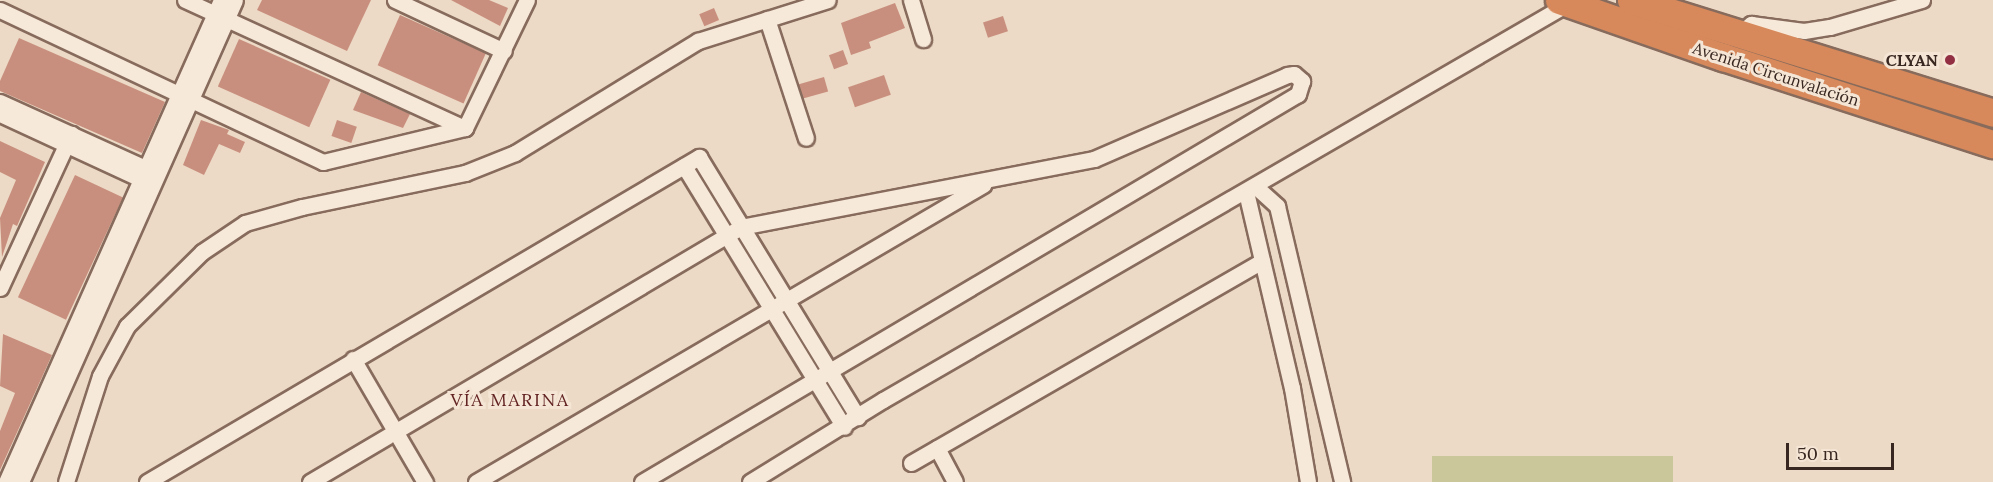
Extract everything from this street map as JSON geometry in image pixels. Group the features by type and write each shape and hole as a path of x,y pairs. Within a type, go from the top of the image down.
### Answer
{"highway":[{"name":"Avenida Circunvalación","path":"1631,0 1731,46 1993,144"},
{"name":"Avenida Circunvalación","path":"1567,1 1731,46 1993,113"}],"street":[{"path":"185,0 221,11 465,128"},
{"path":"6,482 74,342 221,11 235,0"},
{"path":"395,0 504,51"},
{"path":"0,10 186,94 323,162 465,128 527,0"},
{"path":"66,482 100,376 127,326 202,252 245,223 302,207 465,173 515,153 698,41 828,0"},
{"path":"911,0 923,39"},
{"path":"1731,46 1751,24 1804,31 1830,27 1922,0"},
{"path":"750,482 1567,1"},
{"path":"767,19 806,138"},
{"path":"310,482 741,228 1095,159 1287,75 1297,75 1302,81 1298,94 642,482"},
{"path":"0,102 68,139 148,176"},
{"path":"0,114 68,139"},
{"path":"0,288 68,139"},
{"path":"147,482 699,157 858,417"},
{"path":"684,166 844,427"},
{"path":"476,482 771,307 993,179"},
{"path":"1250,189 1262,261 1292,388 1308,482"},
{"path":"1250,189 1277,206 1342,482"},
{"path":"911,463 1262,261"},
{"path":"21,482 74,342"},
{"path":"353,359 425,482"},
{"path":"938,447 956,482"}],"shaded area":[{"path":"1432,456 1673,456 1673,482 1432,482"}],"building":[{"path":"262,0 371,0 347,51 257,10"},
{"path":"451,0 489,0 508,8 500,26"},
{"path":"895,3 905,28 869,42 871,48 851,55 841,23"},
{"path":"714,8 719,20 704,26 699,14"},
{"path":"400,15 486,53 464,103 378,65"},
{"path":"1003,16 1008,31 988,38 983,22"},
{"path":"19,38 165,102 142,153 0,91 0,81"},
{"path":"239,39 330,80 309,127 218,87"},
{"path":"843,50 848,64 834,69 829,55"},
{"path":"884,75 891,95 855,107 848,87"},
{"path":"824,77 828,91 802,99 798,84"},
{"path":"361,92 410,114 403,128 353,110"},
{"path":"201,120 229,130 227,134 245,142 240,153 219,144 204,175 183,165"},
{"path":"337,120 357,127 351,143 331,136"},
{"path":"0,141 45,162 17,226 13,224 2,257 0,218 16,180 0,172"},
{"path":"75,175 123,197 66,320 18,297"},
{"path":"3,334 52,355 0,470 0,431 15,393 0,386"}],"place":[{"name":"CLYAN","path":"1950,60"}],"district":[{"name":"VÍA MARINA","path":"510,400"}]}
